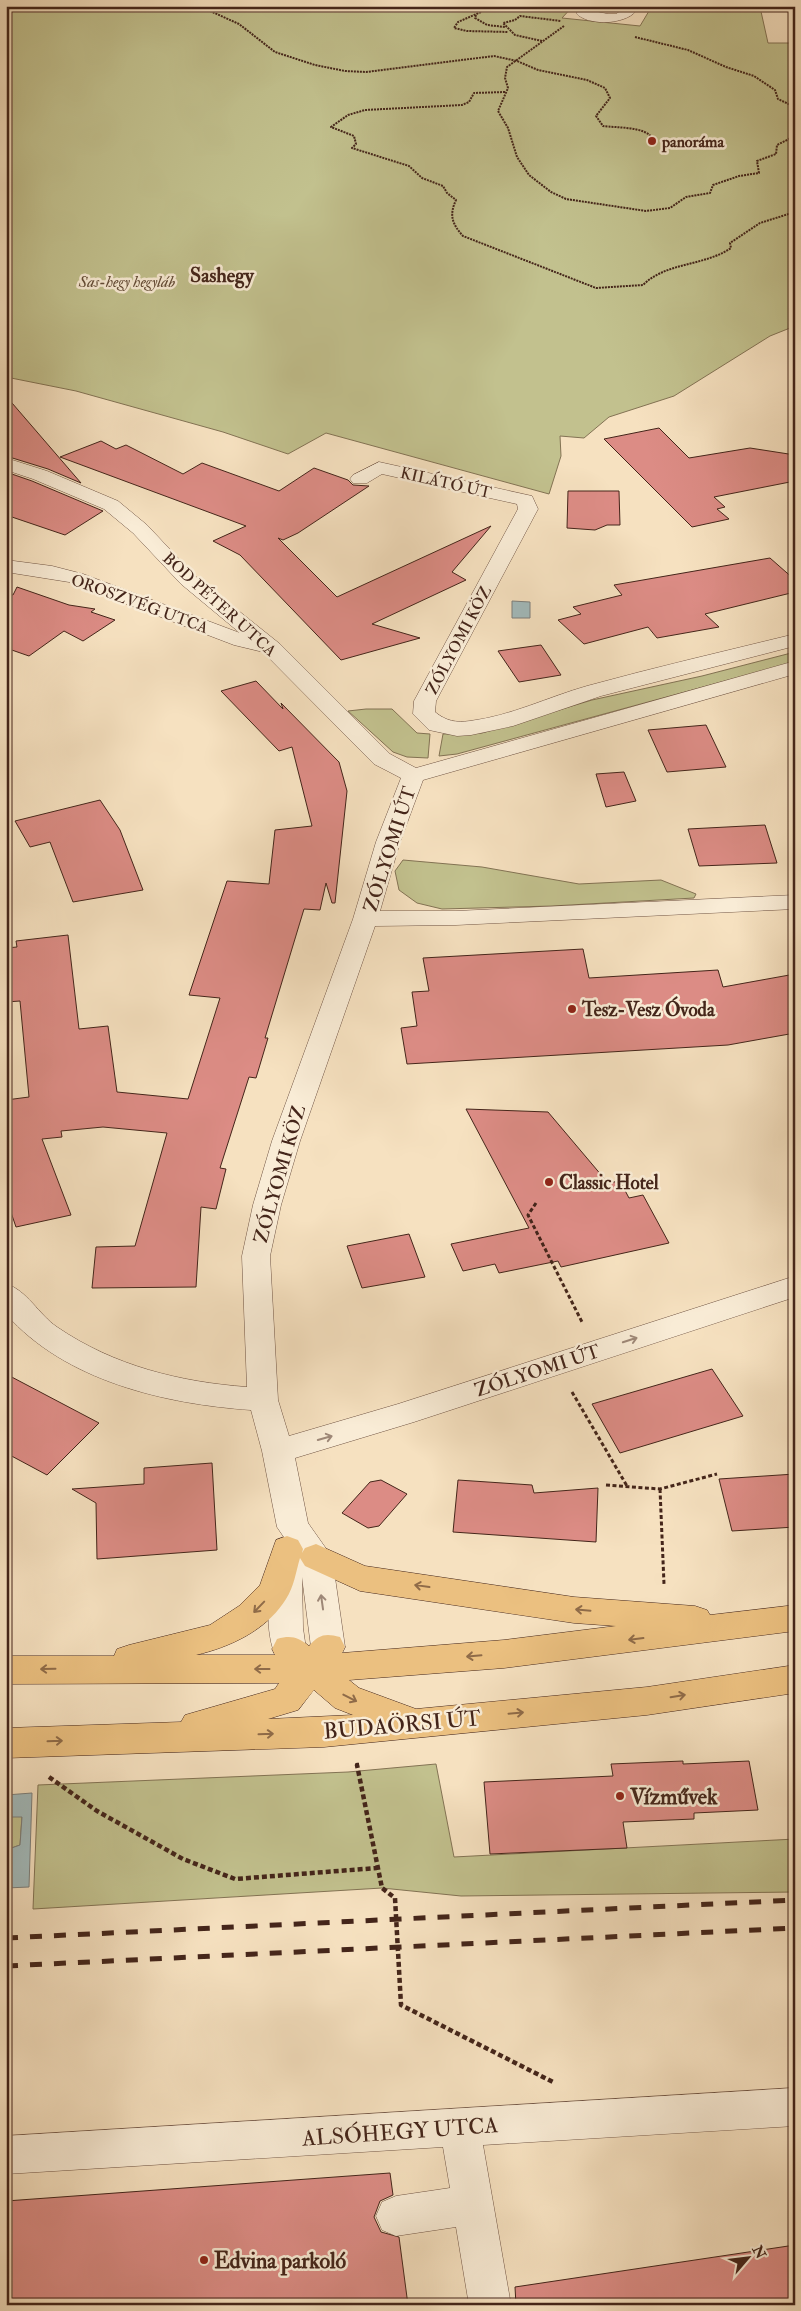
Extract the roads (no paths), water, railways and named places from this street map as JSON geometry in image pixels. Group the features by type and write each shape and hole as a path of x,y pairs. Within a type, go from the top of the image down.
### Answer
{"main road":[{"path":"89,1669 219,1636 251,1615 274,1591 299,1544 360,1578 574,1610 753,1624"},
{"path":"6,1670 89,1669 309,1655 504,1654 795,1618"},
{"path":"309,1655 347,1698 416,1723"},
{"path":"147,1738 286,1700 309,1655"},
{"name":"BUDAÖRSI ÚT","path":"6,1743 324,1732 647,1701 795,1679"}],"street":[{"path":"580,15 619,18 629,11 626,6"},
{"name":"BOD PÉTER UTCA","path":"6,464 40,475 111,505 140,529 188,580 272,649 382,759 413,776"},
{"name":"KILÁTÓ ÚT","path":"360,480 379,468 525,500 528,509"},
{"name":"ZÓLYOMI KÖZ","path":"528,509 425,701 423,709 428,720 437,725 457,729 486,725 593,691 795,640"},
{"name":"OROSZVÉG UTCA","path":"6,566 52,572 76,578 241,641 272,649"},
{"name":"ZÓLYOMI ÚT","path":"795,667 413,776 388,842 365,919 456,918 795,902"},
{"name":"ZÓLYOMI KÖZ","path":"309,1655 299,1544 278,1451 263,1400 256,1256 267,1205 286,1140 365,919"},
{"name":"ZÓLYOMI ÚT","path":"278,1451 403,1414 795,1286"},
{"path":"6,1294 46,1334 86,1358 165,1388 216,1397 263,1400"},
{"name":"ALSÓHEGY UTCA","path":"6,2156 795,2107"},
{"path":"460,2128 490,2305"},
{"path":"396,2216 473,2205"}],"water":[{"path":"512,601 530,602 530,618 512,618"},
{"path":"32,1793 29,1887 6,1888 6,1850 20,1845 22,1817 6,1817 6,1795"}],"railway":[{"path":"6,1938 795,1900"},
{"path":"6,1966 795,1928"}],"place":[{"name":"panoráma","path":"652,141"},
{"name":"Tesz-Vesz Óvoda","path":"572,1009"},
{"name":"Classic Hotel","path":"549,1182"},
{"name":"Vízművek","path":"620,1796"},
{"name":"Edvina parkoló","path":"204,2260"}],"district":[{"name":"Sashegy","path":"222,275"}],"park label":[{"name":"Sas-hegy hegyláb","path":"127,281"}]}
